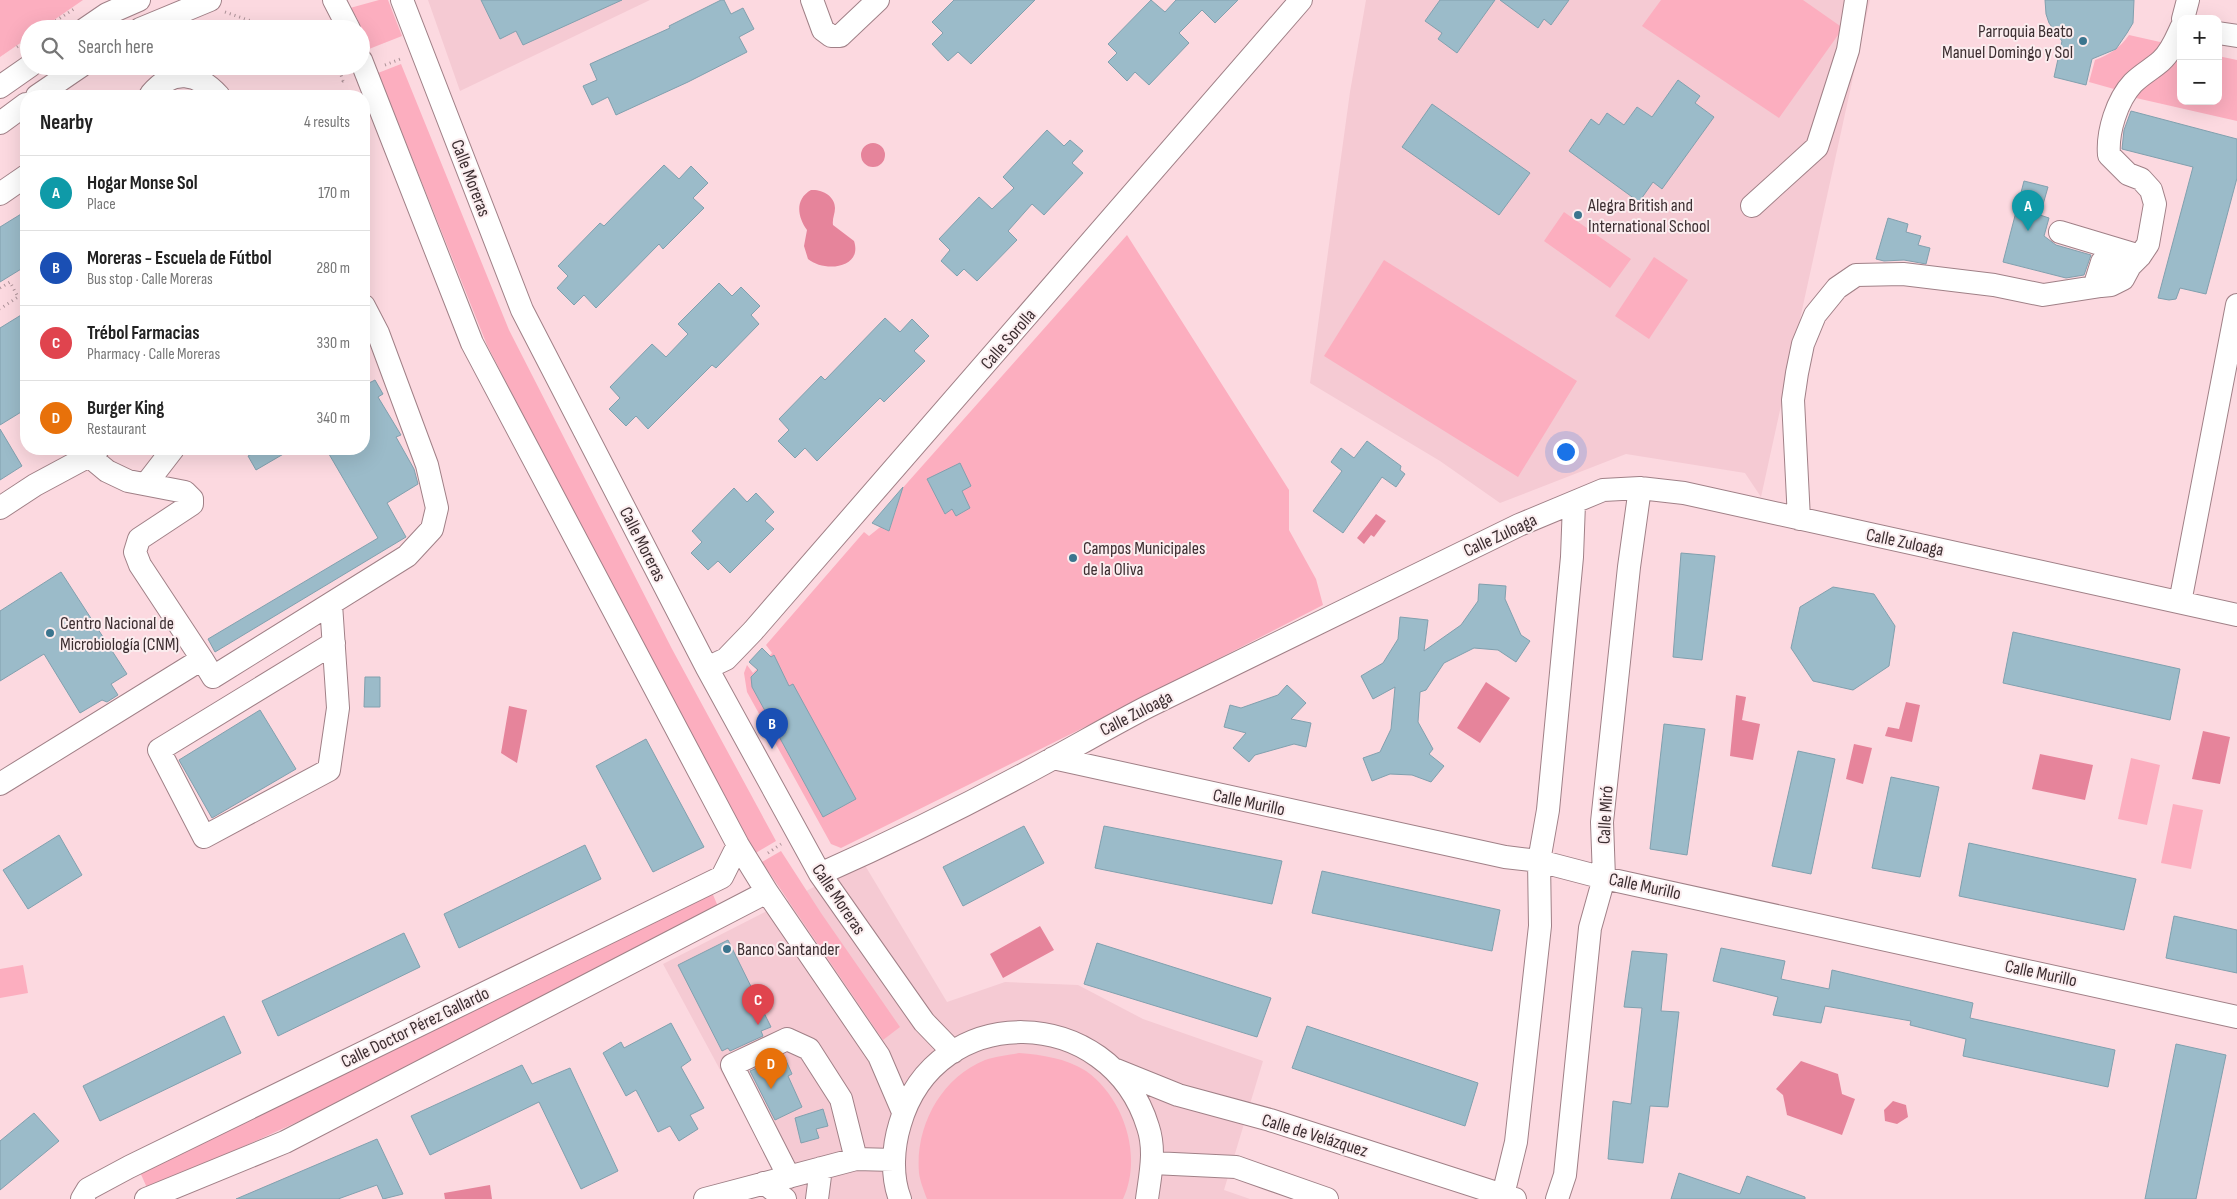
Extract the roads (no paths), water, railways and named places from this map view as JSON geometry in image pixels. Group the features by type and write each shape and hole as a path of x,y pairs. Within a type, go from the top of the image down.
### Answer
{"street":[{"path":"98,20 107,14 139,0"},
{"path":"334,0 344,20"},
{"name":"Calle Moreras","path":"402,0 522,310 707,668 820,874 924,1022 953,1052"},
{"path":"812,0 823,30 831,36 840,36 878,0"},
{"name":"Calle Sorolla","path":"707,668 726,659 754,631 1301,0"},
{"path":"1752,206 1817,147 1848,50 1856,0"},
{"path":"2185,15 2188,0"},
{"path":"167,20 217,3"},
{"path":"2222,33 2237,36"},
{"path":"1799,519 1793,400 1803,344 1815,315 1837,288 1856,275 1903,274 1994,285 2043,295 2102,286 2096,282 2102,262 2116,266 2135,261 2148,244 2155,204 2151,190 2141,180 2128,174 2114,162 2109,155 2108,143 2115,116 2125,94 2133,83 2163,60 2177,36"},
{"path":"0,87 20,73"},
{"path":"47,90 68,75"},
{"path":"367,75 472,343 738,844 767,892 879,1056 903,1112"},
{"path":"154,90 159,84 177,76 193,77 208,84 214,90"},
{"path":"0,123 20,108"},
{"path":"0,194 20,180"},
{"path":"2060,232 2135,261"},
{"path":"2182,592 2237,306"},
{"path":"96,455 106,471 128,481 185,492 192,499 192,504 139,539 135,552 140,565 213,677 407,556 432,529 437,508 427,465 378,333 370,318"},
{"path":"0,508 35,485 89,455"},
{"path":"141,483 155,455"},
{"path":"141,483 167,455"},
{"name":"Calle Zuloaga","path":"820,874 858,857 1053,758 1102,730 1510,529 1603,490 1640,488 1684,493 2237,615"},
{"name":"Calle Miró","path":"1557,1199 1565,1175 1590,928 1604,878 1602,822 1629,567 1640,488"},
{"path":"1509,1197 1540,926 1539,861 1548,810 1572,557 1574,503"},
{"path":"331,604 334,643 338,708 329,770 204,837 159,750 334,643"},
{"path":"0,784 202,659"},
{"name":"Calle Murillo","path":"1053,758 1506,857 1539,861 1604,878 2237,1017"},
{"name":"Calle Doctor Pérez Gallardo","path":"82,1199 88,1189 129,1167 722,877 738,844"},
{"path":"146,1199 285,1142 767,892"},
{"path":"900,1199 894,1160 897,1135 903,1112 916,1089 932,1069 953,1052 985,1037 1020,1031 1055,1035 1088,1048 1116,1070 1136,1097 1149,1129 1153,1163 1146,1199"},
{"path":"789,1177 732,1065 787,1039 808,1049 841,1099 856,1159"},
{"name":"Calle de Velázquez","path":"1116,1070 1178,1095 1270,1120 1509,1197"},
{"path":"705,1199 856,1159 894,1160"},
{"path":"1153,1163 1236,1168 1327,1199"},
{"path":"817,1199 821,1168"},
{"path":"764,1183 786,1199"}],"place":[{"name":"Parroquia Beato Manuel Domingo y Sol","path":"2083,41"},
{"name":"Alegra British and International School","path":"1578,215"},
{"name":"Hogar Monse Sol","path":"2028,231"},
{"name":"Campos Municipales de la Oliva","path":"1073,558"},
{"name":"Centro Nacional de Microbiología (CNM)","path":"50,633"},
{"name":"Moreras - Escuela de Fútbol","path":"772,749"},
{"name":"Banco Santander","path":"727,949"},
{"name":"Trébol Farmacias","path":"758,1025"},
{"name":"Burger King","path":"771,1089"}]}
